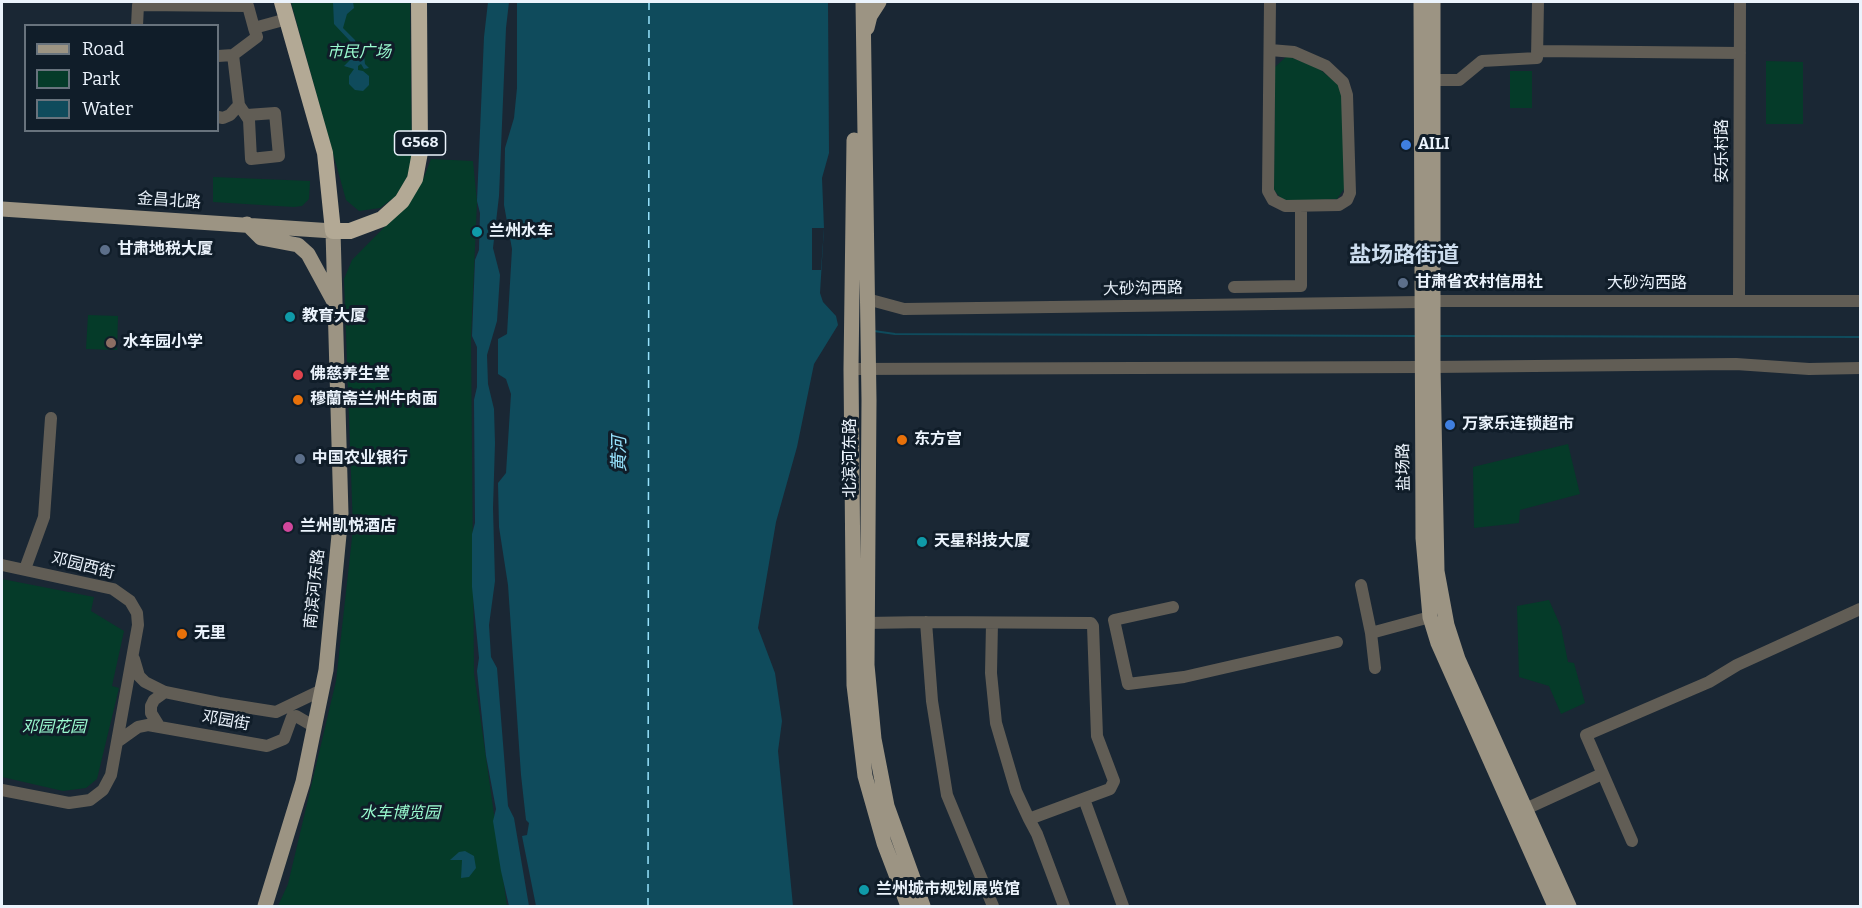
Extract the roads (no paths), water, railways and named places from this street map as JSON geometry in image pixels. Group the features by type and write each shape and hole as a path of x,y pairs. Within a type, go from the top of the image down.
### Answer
{"highway":[{"name":"南滨河东路","path":"282,2 325,153 333,231"},
{"name":"G568","path":"333,231 363,229 382,219 402,201 415,179 420,152 419,2"}],"main road":[{"path":"863,43 870,16 879,2"},
{"name":"盐场路","path":"1420,2 1427,308 1423,538 1430,617 1438,643 1520,812 1569,906"},
{"name":"盐场路","path":"1427,308 1434,80 1433,2"},
{"name":"北滨河东路","path":"857,3 863,43 869,432 866,623 869,693 880,773 900,847 923,906"},
{"name":"北滨河东路","path":"857,3 851,365 854,686 865,776 884,843 908,906"},
{"name":"金昌北路","path":"2,209 333,231"},
{"path":"247,224 261,238 298,245 308,254 328,288 337,310"},
{"name":"南滨河东路","path":"265,906 303,782 315,727 322,690 341,514 333,231"},
{"name":"盐场路","path":"1427,359 1437,571 1447,625 1555,906"}],"street":[{"path":"1270,2 1268,191 1273,200 1285,206 1339,205 1347,200 1350,193 1347,95 1343,82 1326,66 1294,52 1270,50"},
{"path":"1434,80 1459,80 1482,62 1537,58 1538,2"},
{"name":"安乐村路","path":"1739,301 1740,2"},
{"path":"137,24 138,5 247,4 257,37 233,55 219,56"},
{"path":"254,28 287,19"},
{"path":"1537,51 1740,53"},
{"path":"233,55 239,105 247,115"},
{"path":"219,117 230,115 239,105"},
{"path":"1234,287 1301,286 1300,206"},
{"name":"大砂沟西路","path":"867,306 904,309 1427,308 1739,301 1860,301"},
{"path":"851,365 1427,359 1737,364 1809,369 1860,368"},
{"path":"25,569 44,517 51,418"},
{"name":"邓园西街","path":"2,565 123,594 137,613 138,625 134,659 127,678 111,775 103,789 90,800 69,803 2,790"},
{"path":"1361,585 1371,633 1375,668"},
{"path":"1173,607 1114,620 1128,684 1184,677 1337,642"},
{"path":"1632,841 1586,735 1709,682 1737,665 1860,609"},
{"path":"1371,633 1430,617"},
{"path":"926,622 932,701 947,795 993,906"},
{"path":"992,622 991,673 996,723 1016,791 1037,834 1064,906"},
{"path":"866,623 1090,623 1093,626 1097,736 1114,781 1110,789 1029,819"},
{"name":"邓园街","path":"134,659 139,676 165,692 276,712 322,690"},
{"path":"159,726 151,713 151,706 154,700 165,692"},
{"name":"邓园街","path":"117,742 138,727 159,726 267,746 284,739 292,717 296,716 315,727"},
{"path":"1520,812 1602,774"},
{"path":"1084,799 1123,906"}],"water":[{"path":"333,2 353,2 354,8 347,14 343,28 355,40 358,52 364,55 365,64 369,68 364,69 361,64 358,66 358,70 369,76 369,85 363,91 355,90 349,84 349,76 354,69 344,66 351,59 353,49 350,41 334,24"},
{"path":"488,2 509,2 499,196 493,248 500,275 497,321 487,355 488,384 494,409 495,443 493,508 495,581 489,625 491,657 497,668 508,806 514,818 529,906 509,906 501,871 493,821 496,809 486,756 477,671 479,658 472,587 472,534 475,523 474,400 477,387 477,347 472,336 475,260 479,250 480,213 477,201 484,37"},
{"name":"黄河","path":"517,2 828,2 829,153 822,178 824,228 820,293 823,302 836,316 838,325 814,364 797,447 776,522 758,628 775,673 782,721 778,751 793,906 536,906 522,836 527,835 529,823 526,820 521,775 508,585 499,527 498,483 506,473 511,394 506,379 498,374 498,339 507,334 512,249 504,205 505,148 514,118 517,88"},
{"path":"465,851 474,856 476,868 469,877 461,878 462,860 450,860 459,852"}],"waterway":[{"path":"874,331 895,334 1417,336"},
{"path":"1437,336 1860,337"}],"place":[{"name":"AILI","path":"1406,145"},
{"name":"兰州水车","path":"477,232"},
{"name":"甘肃地税大厦","path":"105,250"},
{"name":"甘肃省农村信用社","path":"1403,283"},
{"name":"教育大厦","path":"290,317"},
{"name":"水车园小学","path":"111,343"},
{"name":"佛慈养生堂","path":"298,375"},
{"name":"穆蘭斋兰州牛肉面","path":"298,400"},
{"name":"万家乐连锁超市","path":"1450,425"},
{"name":"东方宫","path":"902,440"},
{"name":"中国农业银行","path":"300,459"},
{"name":"兰州凯悦酒店","path":"288,527"},
{"name":"天星科技大厦","path":"922,542"},
{"name":"无里","path":"182,634"},
{"name":"兰州城市规划展览馆","path":"864,890"}],"district":[{"name":"盐场路街道","path":"1404,256"}],"park label":[{"name":"市民广场","path":"359,53"},
{"name":"邓园花园","path":"54,728"},
{"name":"水车博览园","path":"400,814"}]}
